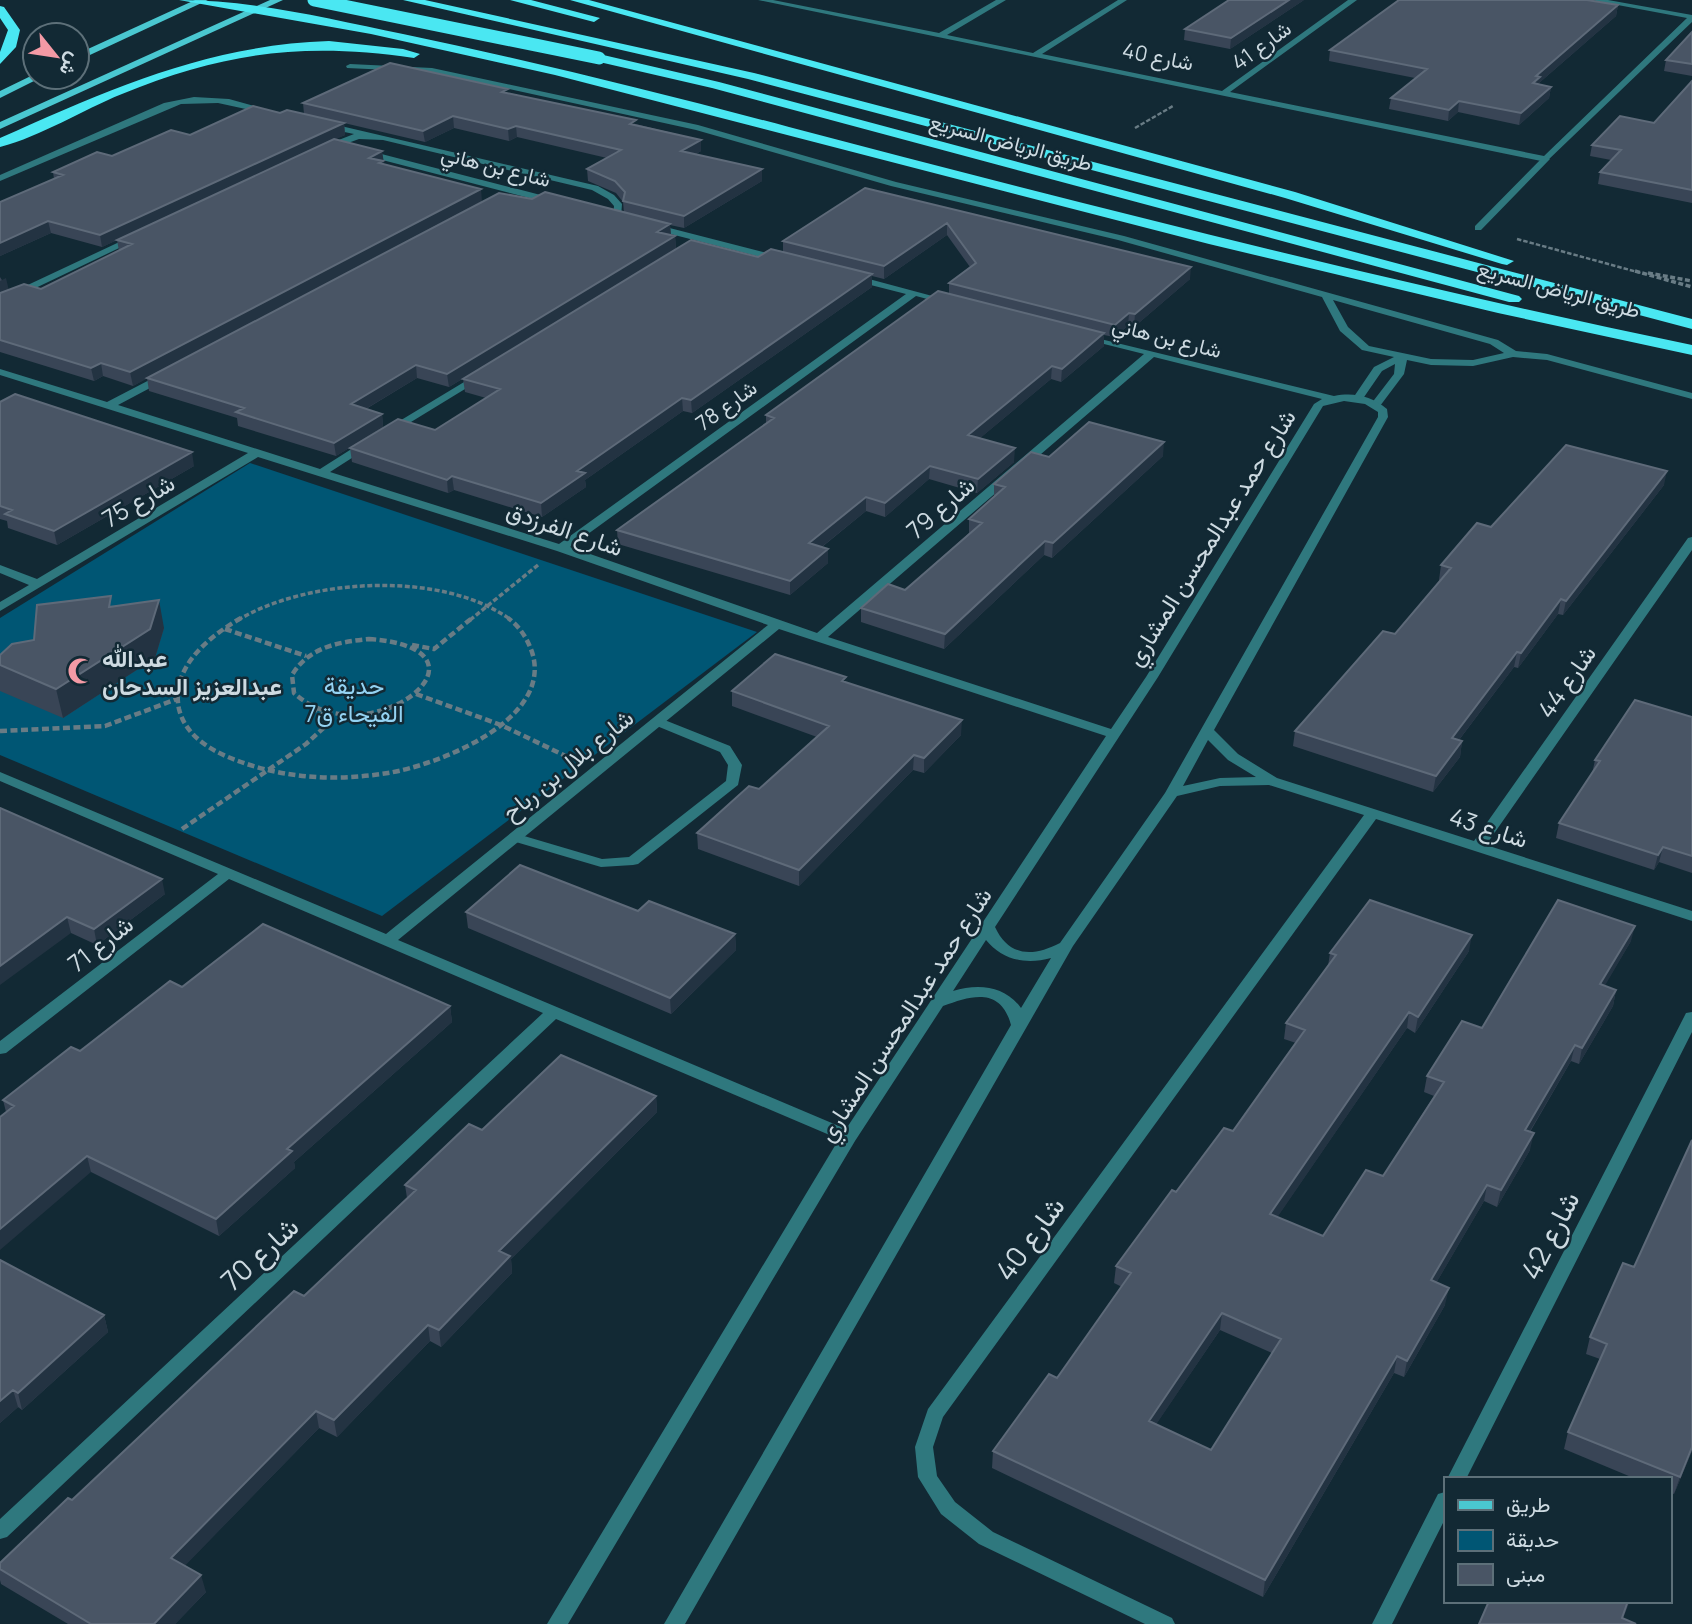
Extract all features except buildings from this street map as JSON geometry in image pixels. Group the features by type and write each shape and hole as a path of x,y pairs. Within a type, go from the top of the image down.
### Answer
{"highway":[{"path":"185,0 369,31 686,103 1241,249 1537,318 1692,349"},
{"name":"طريق الرياض السريع","path":"314,0 598,58 715,85 1692,349"},
{"path":"367,0 350,14 354,23 369,31"},
{"name":"طريق الرياض السريع","path":"409,0 750,76 1692,324"},
{"path":"516,0 689,41 795,62"},
{"path":"576,0 795,62 1290,195 1692,318"},
{"path":"0,9 14,30 10,47 0,60"},
{"path":"0,144 167,72 213,59 275,48 328,45 379,49 547,71"}],"main road":[{"path":"0,126 278,0"},
{"path":"91,52 201,1"},
{"path":"0,94 21,84"}],"street":[{"name":"شارع 40","path":"762,0 1546,159"},
{"path":"940,36 1002,0"},
{"path":"1035,55 1123,0"},
{"name":"شارع 41","path":"1224,93 1353,0"},
{"path":"1595,0 1692,17"},
{"path":"1478,228 1692,17"},
{"path":"350,66 432,70 698,128 894,184 1121,237 1494,342 1513,354"},
{"path":"0,178 167,105 189,98 216,99 279,114"},
{"path":"317,123 595,188 611,197 619,206 616,217"},
{"path":"321,150 368,135"},
{"name":"شارع بن هاني","path":"334,145 565,204"},
{"path":"502,197 514,191"},
{"path":"603,214 628,220"},
{"path":"640,224 794,263"},
{"path":"0,302 148,232"},
{"path":"689,247 701,240"},
{"path":"848,276 954,303"},
{"name":"شارع 78","path":"561,548 914,293"},
{"path":"1325,294 1344,329 1366,348 1431,362 1473,363 1513,354 1558,360 1692,396"},
{"name":"شارع بن هاني","path":"1072,333 1331,398"},
{"name":"شارع 79","path":"819,638 1152,353"},
{"path":"1358,398 1378,369 1402,357"},
{"path":"674,1624 1066,945 1172,793 1383,417 1383,411 1376,404 1399,374 1402,357"},
{"path":"322,472 488,370"},
{"name":"شارع الفرزدق","path":"0,372 561,548 777,624 1113,734"},
{"path":"110,405 171,372"},
{"name":"شارع حمد عبدالمحسن المشاري","path":"557,1624 849,1138 1113,734 1319,404 1331,398 1358,398 1376,404"},
{"name":"شارع 75","path":"0,607 258,452"},
{"name":"شارع 44","path":"1477,847 1692,541"},
{"path":"0,569 38,584"},
{"name":"شارع بلال بن رباح","path":"387,941 777,624"},
{"path":"514,837 601,863 633,861 733,782 735,765 724,749 657,721"},
{"name":"شارع 43","path":"1206,730 1233,757 1272,781 1692,916"},
{"path":"0,776 849,1138"},
{"name":"شارع 43","path":"1172,793 1220,782 1272,781"},
{"name":"شارع 40","path":"1164,1624 986,1538 948,1508 928,1477 924,1447 935,1414 1373,813"},
{"name":"شارع 71","path":"0,1049 228,873"},
{"path":"988,928 992,940 1001,950 1018,956 1045,956 1066,945"},
{"path":"938,1003 952,994 970,990 990,992 1017,1011 1019,1025"},
{"name":"شارع 70","path":"0,1531 554,1012"},
{"name":"شارع 42","path":"1457,1477 1692,1017"},
{"path":"1382,1624 1444,1502"}],"path":[{"path":"1132,130 1202,89"},
{"path":"1637,273 1664,274 1692,281"},
{"path":"160,844 306,744 330,722 313,707 298,699 291,687 295,668 307,657 346,641 381,639 434,649 561,548"},
{"path":"421,587 486,605 503,614 527,638 535,666 533,681 526,696 501,725 455,753 393,771 328,778 265,771 217,754 200,742 188,729 177,699 179,684 194,655 224,629 267,607 342,588 421,587"},
{"path":"224,629 307,657"},
{"path":"313,707 340,713 371,712 400,703 415,694 428,678 428,662 415,649 401,643"},
{"path":"415,694 501,725 596,770"},
{"path":"0,731 105,726 177,699"}],"green space":[{"name":"حديقة الفيحاء ق7","path":"250,463 757,632 382,916 0,755 0,618"}],"place":[{"name":"عبدالله عبدالعزيز السدحان","path":"81,671"}]}
